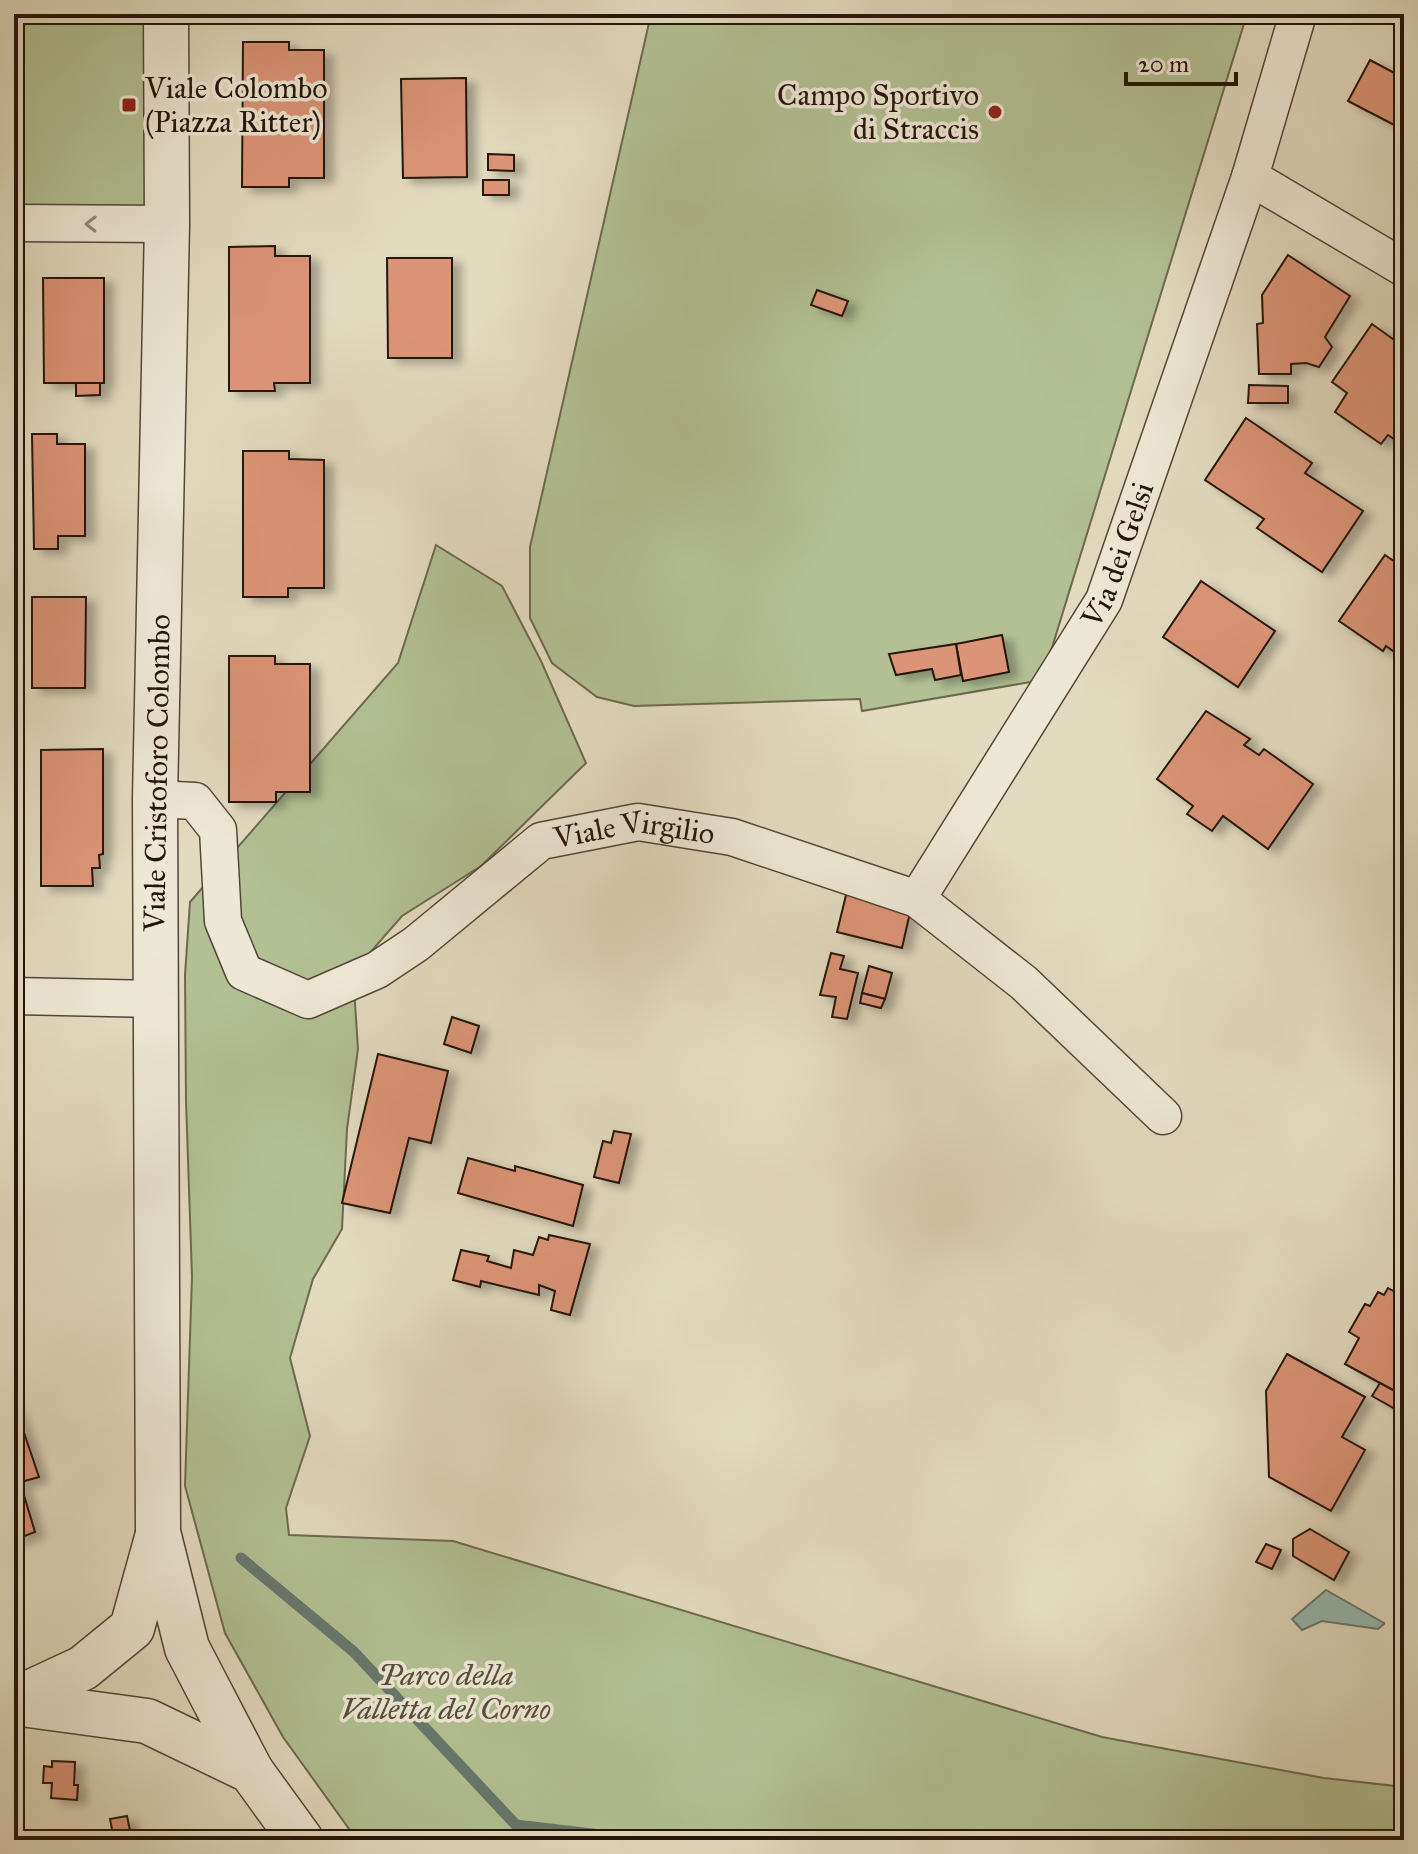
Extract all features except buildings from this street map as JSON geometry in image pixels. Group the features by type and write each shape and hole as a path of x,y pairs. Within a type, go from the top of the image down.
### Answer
{"street":[{"name":"Viale Cristoforo Colombo","path":"166,14 167,224 155,799 158,1532 187,1648 251,1771 301,1840"},
{"name":"Via dei Gelsi","path":"917,899 1104,600 1250,177 1298,14"},
{"path":"1250,177 1404,268"},
{"path":"14,223 167,224"},
{"name":"Viale Virgilio","path":"155,799 195,801 218,830 223,921 244,972 308,1000 377,970 416,944 541,841 638,822 732,837 917,899 1024,983 1163,1116"},
{"path":"14,996 156,999"},
{"name":"Viale Cristoforo Colombo","path":"14,1701 83,1668 132,1628 158,1532"},
{"path":"14,1701 147,1721 251,1771"}],"green space":[{"path":"14,14 166,14 167,224 14,223"},
{"path":"651,14 1247,14 1042,680 862,711 860,699 634,706 597,697 552,663 530,618 530,547"},
{"name":"Parco della Valletta del Corno","path":"436,545 502,586 541,661 586,763 481,866 402,916 353,972 358,1049 347,1129 342,1229 313,1279 290,1358 310,1436 286,1508 289,1535 453,1541 1102,1737 1324,1778 1404,1787 1404,1840 357,1840 283,1737 225,1633 185,1486 192,1277 185,975 190,902 398,663"}],"water":[{"path":"1326,1590 1384,1624 1378,1629 1322,1621 1302,1630 1292,1619"}],"waterway":[{"path":"241,1558 354,1652 516,1825 643,1840"}],"place":[{"name":"Viale Colombo (Piazza Ritter)","path":"129,105"},
{"name":"Campo Sportivo di Straccis","path":"995,112"}]}
